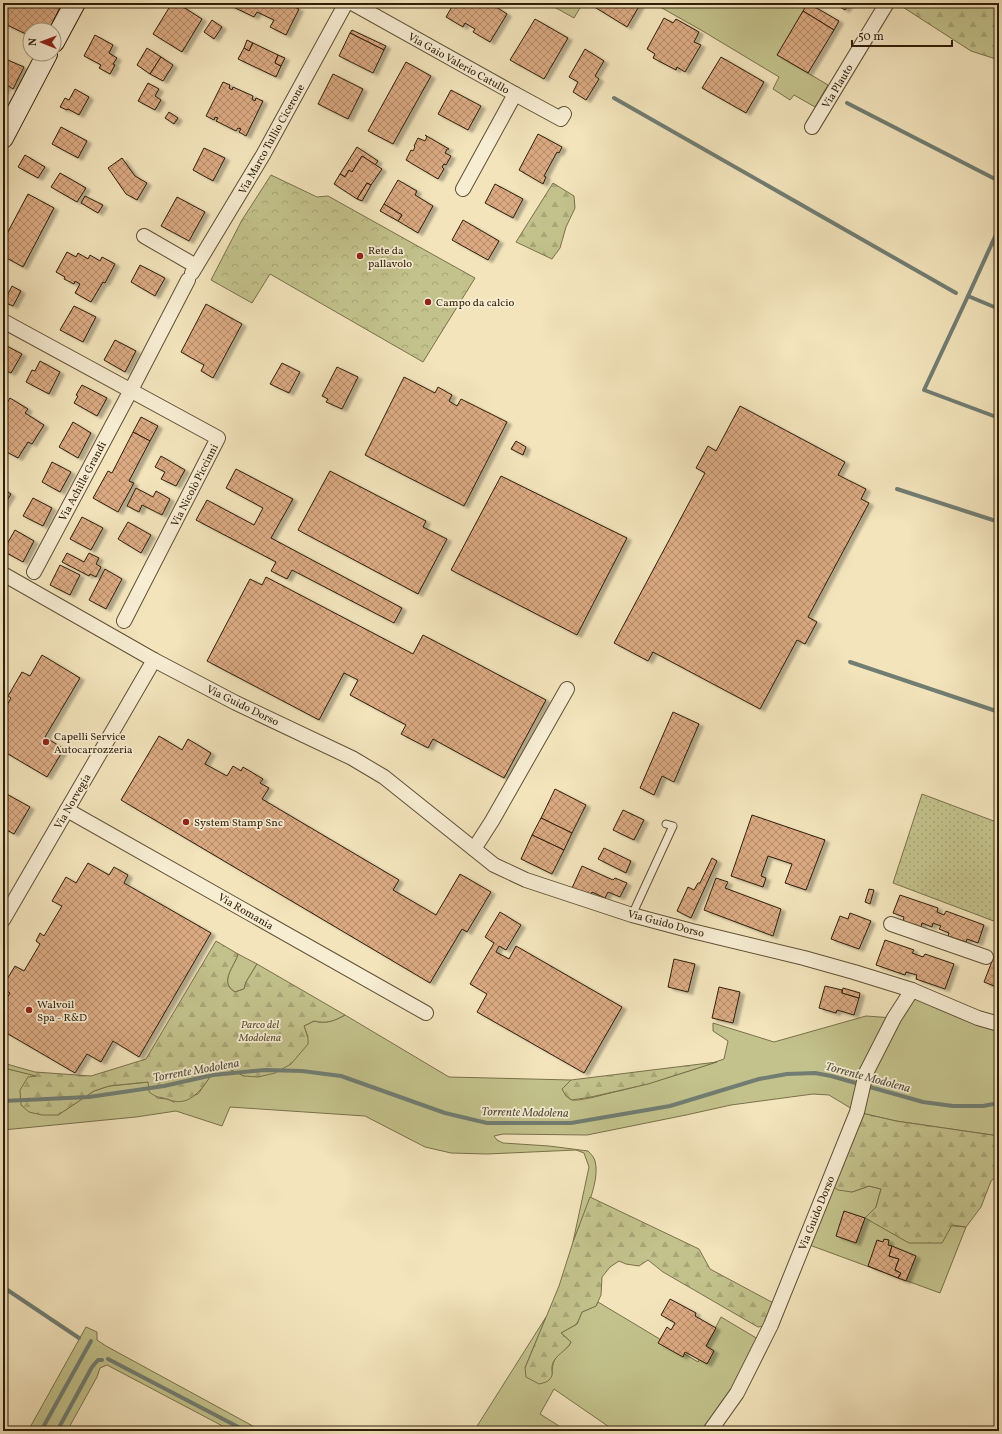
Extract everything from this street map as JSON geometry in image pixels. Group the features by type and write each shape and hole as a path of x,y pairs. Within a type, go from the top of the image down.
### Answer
{"main road":[{"path":"62,27 75,3"},
{"path":"3,138 44,62"}],"street":[{"name":"Via Marco Tullio Cicerone","path":"192,273 263,155 346,3"},
{"name":"Via Gaio Valerio Catullo","path":"352,3 514,94 463,189"},
{"name":"Via Plauto","path":"812,127 887,3"},
{"path":"514,94 561,119 564,114"},
{"path":"131,390 192,273 144,236"},
{"name":"Via Nicolò Piccinni","path":"3,321 218,438 124,621"},
{"name":"Via Achille Grandi","path":"34,572 131,390"},
{"name":"Via Guido Dorso","path":"3,574 154,660 236,703 352,758 384,777 494,864 526,880 632,915 813,960 912,990 978,1018 999,1024"},
{"name":"Via Norvegia","path":"3,920 154,660"},
{"path":"474,849 492,821 566,689"},
{"name":"Via Romania","path":"67,810 426,1013"},
{"path":"891,924 986,957"},
{"name":"Via Guido Dorso","path":"710,1431 737,1393 771,1325 857,1112 866,1073 894,1018 912,990"}],"lane":[{"path":"632,915 673,826 666,824"}],"green space":[{"path":"547,3 583,3 574,18"},
{"path":"653,3 809,3 778,55 828,85 815,107 794,95 790,100 773,89 779,77"},
{"path":"999,3 999,60 971,51 898,4"},
{"path":"271,175 317,197 328,196 475,278 423,362 270,274 252,303 211,280 242,220"},
{"path":"553,183 574,196 575,208 566,227 560,248 552,259 516,242"},
{"path":"922,794 999,823 999,923 893,883"},
{"name":"Parco del Modolena","path":"216,941 238,954 228,979 230,988 235,992 244,989 246,982 257,964 345,1015 330,1021 314,1021 304,1026 308,1038 308,1044 291,1064 275,1073 258,1077 244,1076 227,1068 216,1068 199,1092 187,1100 180,1102 155,1096 149,1092 148,1082 109,1086 94,1091 58,1115 42,1115 29,1112 21,1105 20,1090 28,1077 36,1076 3,1069 3,1063 35,1072 91,1076 146,1059"},
{"path":"238,954 257,964 246,982 244,989 235,992 230,988 228,979"},
{"name":"Parco del Modolena","path":"912,990 999,1024 999,1136 896,1121 857,1112 829,1095 813,1094 731,1105 587,1135 503,1134 494,1136 497,1140 503,1143 549,1146 588,1151 594,1158 596,1170 593,1191 573,1242 589,1167 584,1153 576,1150 487,1154 451,1153 425,1147 365,1116 230,1107 222,1126 176,1111 136,1117 3,1130 4,1068 38,1076 58,1115 94,1091 109,1086 149,1082 157,1098 167,1099 174,1102 198,1094 216,1068 227,1068 244,1076 308,1037 304,1026 314,1021 330,1021 345,1015 449,1077 571,1080 562,1089 566,1096 576,1100 651,1083 724,1059 728,1041 713,1031 713,1023 774,1042 866,1016 894,1018"},
{"path":"717,1062 648,1084 591,1097 572,1100 566,1096 562,1089 571,1080"},
{"path":"857,1112 896,1121 999,1136 999,1174 991,1181 981,1207 966,1227 952,1225 942,1243 909,1243 865,1218 876,1207 881,1189 869,1186 852,1192 838,1190 828,1183"},
{"path":"828,1183 852,1192 869,1186 881,1189 876,1207 865,1218 966,1227 940,1293 804,1243"},
{"path":"590,1197 699,1249 710,1269 779,1306 771,1325 758,1327 663,1272 648,1260 639,1266 626,1264 619,1261 610,1267 602,1277 601,1295 596,1306 582,1312 577,1324 561,1333 571,1342 553,1362 552,1376 550,1379 547,1382 539,1384 526,1377 525,1368 559,1286 573,1242"},
{"path":"598,1302 698,1362 721,1317 763,1342 710,1431 615,1431 554,1389 540,1414 567,1431 474,1431 546,1317 525,1368 552,1375 555,1358 559,1353 566,1349 571,1342 561,1333 577,1324 582,1312 596,1306"},
{"path":"86,1327 97,1332 97,1340 106,1346 262,1431 232,1431 107,1365 100,1368 97,1377 67,1431 28,1431"}],"building":[{"path":"3,3 62,3 53,22 22,22 22,32 3,23"},
{"path":"172,3 177,3 202,19 182,52 153,34"},
{"path":"225,3 286,3 299,9 286,35 270,27 274,20 257,12 254,17"},
{"path":"454,3 481,3 488,7 490,3 507,14 490,42 473,32 475,29 465,23 463,27 446,17"},
{"path":"588,3 641,3 627,27"},
{"path":"808,3 839,21 834,30 803,11"},
{"path":"834,3 848,3 849,4 845,10"},
{"path":"803,11 834,30 808,73 777,55"},
{"path":"664,18 673,23 676,19 699,32 694,42 701,45 685,72 677,67 676,70 653,58 655,54 647,49"},
{"path":"535,19 568,38 544,79 510,60"},
{"path":"212,20 222,27 214,39 204,32"},
{"path":"352,30 386,46 384,50 350,33"},
{"path":"350,33 384,50 373,73 339,56"},
{"path":"95,35 113,45 109,53 117,58 113,64 115,65 110,74 99,68 101,65 84,56"},
{"path":"247,40 253,43 249,51 244,48"},
{"path":"253,43 278,55 275,63 281,66 276,77 238,59 244,48 249,51"},
{"path":"147,48 161,57 150,74 137,65"},
{"path":"585,49 604,61 595,76 599,79 586,100 573,92 578,82 569,77"},
{"path":"278,55 285,58 281,66 275,63"},
{"path":"161,57 173,65 163,81 150,74"},
{"path":"721,57 764,82 746,113 702,88"},
{"path":"3,58 24,67 13,89 7,85 3,93"},
{"path":"406,62 431,76 393,144 368,131"},
{"path":"333,74 363,89 348,119 318,104"},
{"path":"223,82 230,85 229,88 232,90 233,87 253,96 252,99 255,101 256,98 263,101 246,136 239,132 241,129 238,128 236,131 216,121 218,118 215,117 214,120 206,116"},
{"path":"148,83 159,89 155,96 161,100 155,110 138,101"},
{"path":"75,89 89,97 79,115 68,109 67,110 60,107 65,98 69,100"},
{"path":"451,90 481,106 468,130 438,114"},
{"path":"169,112 178,118 174,124 165,118"},
{"path":"61,127 87,141 78,158 52,144"},
{"path":"538,134 562,147 559,153 557,152 544,176 546,177 543,184 519,170"},
{"path":"425,135 449,149 447,149 445,153 451,156 446,165 444,164 442,167 444,169 438,179 406,160 411,150 413,151 418,138 425,141 427,137"},
{"path":"357,147 378,161 375,165 362,156 352,172 349,170 345,177 340,174"},
{"path":"204,148 225,158 213,181 193,170"},
{"path":"25,155 45,167 38,178 18,167"},
{"path":"362,156 382,169 371,185 367,183 357,199 334,184 340,174 345,177 349,170 352,172"},
{"path":"122,158 135,176 147,183 137,200 126,194 108,168"},
{"path":"60,173 86,188 77,202 51,187"},
{"path":"398,180 417,191 415,195 433,206 418,233 398,221 402,215 384,204"},
{"path":"367,183 371,185 362,201 357,199"},
{"path":"495,184 523,199 513,218 485,203"},
{"path":"28,194 54,208 23,267 3,256 3,241"},
{"path":"85,196 103,205 98,213 81,203"},
{"path":"177,197 205,212 189,241 161,226"},
{"path":"384,204 402,215 398,221 380,211"},
{"path":"463,220 499,241 488,260 452,240"},
{"path":"67,252 76,257 78,253 88,259 90,255 100,261 102,257 115,264 105,283 103,282 91,302 75,293 80,284 75,281 74,284 64,279 65,277 56,272"},
{"path":"140,265 165,278 155,296 131,282"},
{"path":"12,286 21,291 13,306 4,302"},
{"path":"206,304 242,324 213,378 201,371 204,365 181,352"},
{"path":"74,306 96,317 83,342 60,330"},
{"path":"115,340 136,351 125,372 104,360"},
{"path":"3,344 22,354 11,373 3,369"},
{"path":"40,361 60,372 49,394 26,382 32,370 35,371"},
{"path":"282,363 300,372 289,393 270,384"},
{"path":"337,367 358,377 342,409 326,402 328,399 322,396"},
{"path":"404,377 435,393 438,387 452,395 449,401 457,406 461,399 507,422 464,506 365,455"},
{"path":"82,385 107,398 97,416 74,403 78,396 76,395"},
{"path":"10,398 28,409 25,413 44,425 32,444 28,442 18,458 3,450 3,409"},
{"path":"740,406 845,462 838,475 866,489 861,499 869,503 808,617 817,622 805,644 797,640 760,709 653,652 648,661 614,643 705,473 696,468 708,446 716,451"},
{"path":"141,417 158,426 150,441 133,432"},
{"path":"73,422 91,433 78,458 59,447"},
{"path":"133,432 150,441 129,481 134,483 118,512 93,498 108,471 112,473"},
{"path":"516,441 526,447 523,455 511,449"},
{"path":"161,456 185,470 176,486 161,479 165,472 155,467"},
{"path":"52,462 71,472 60,492 42,482"},
{"path":"236,469 293,499 271,538 402,608 394,623 292,570 287,579 271,571 276,562 196,520 207,500 254,525 263,508 226,488"},
{"path":"330,471 426,521 423,527 447,539 418,594 298,530"},
{"path":"501,476 627,538 577,635 451,570"},
{"path":"136,488 153,497 156,491 170,499 162,515 142,505 139,512 127,506"},
{"path":"3,489 11,494 3,507"},
{"path":"33,498 52,508 43,526 23,516"},
{"path":"82,517 103,528 91,550 70,539"},
{"path":"128,522 151,535 141,553 118,539"},
{"path":"15,530 34,541 23,562 3,551"},
{"path":"67,553 84,562 89,553 99,558 96,564 101,567 96,577 90,574 89,576 62,562"},
{"path":"60,565 80,575 70,595 50,585"},
{"path":"105,569 122,579 106,609 89,600"},
{"path":"266,577 413,654 423,635 546,700 504,778 433,739 428,748 401,734 406,725 350,695 358,680 344,673 319,720 207,661 250,579 262,585"},
{"path":"42,655 80,678 45,737 64,749 47,777 3,751 3,712 11,698 8,696 22,672 30,676"},
{"path":"673,712 699,724 674,782 662,776 654,795 640,788"},
{"path":"159,736 182,750 188,739 211,753 205,764 227,776 233,766 241,771 243,767 263,779 260,783 269,788 262,799 399,880 393,890 436,915 460,874 491,892 467,932 462,929 430,983 121,800"},
{"path":"555,789 586,805 572,833 541,818"},
{"path":"3,792 30,807 14,834 3,828"},
{"path":"623,810 644,820 634,840 613,830"},
{"path":"752,815 825,840 806,890 785,883 792,864 768,856 761,876 766,878 763,887 731,876"},
{"path":"541,818 572,833 564,850 532,835"},
{"path":"532,835 564,850 552,874 521,859"},
{"path":"604,848 631,861 626,873 598,859"},
{"path":"712,858 717,861 691,918 677,911 688,887 694,890 698,883 700,883"},
{"path":"88,863 109,875 114,867 128,875 124,883 211,933 139,1057 113,1041 101,1062 87,1054 75,1073 3,1031 3,1005 10,993 3,989 3,986 15,966 24,971 40,944 36,941 40,933 44,936 62,906 52,901 66,877 76,883"},
{"path":"582,866 613,880 615,878 627,883 620,897 608,892 605,898 592,892 590,896 572,888"},
{"path":"716,878 728,882 725,888 781,909 773,936 704,910"},
{"path":"869,889 874,890 870,904 865,902"},
{"path":"900,895 938,908 937,912 944,915 946,911 984,925 978,943 967,939 966,942 948,936 949,933 939,929 941,926 933,923 932,927 922,923 921,927 903,921 904,917 893,913"},
{"path":"500,912 521,925 506,950 499,946 496,952 509,959 516,946 622,1007 584,1073 477,1012 487,994 470,984 494,943 485,937"},
{"path":"850,913 871,921 859,949 831,939 840,916 848,919"},
{"path":"885,940 914,950 912,953 923,957 925,954 954,964 945,989 916,979 917,975 906,972 905,975 876,965"},
{"path":"999,943 999,988 984,982"},
{"path":"674,959 695,964 688,992 668,987"},
{"path":"825,986 842,990 842,993 859,998 854,1015 837,1010 836,1013 819,1008"},
{"path":"719,987 740,992 733,1023 712,1018"},
{"path":"843,988 860,993 859,998 842,993"},
{"path":"844,1211 865,1218 856,1243 836,1236"},
{"path":"884,1239 889,1240 888,1245 892,1246 889,1256 899,1259 895,1270 901,1273 898,1278 868,1266 877,1240 883,1242"},
{"path":"892,1246 916,1256 906,1281 898,1278 901,1273 895,1270 899,1259 889,1256"},
{"path":"670,1299 696,1313 695,1316 716,1328 706,1346 714,1351 707,1364 685,1352 683,1357 658,1343 667,1327 671,1330 675,1323 661,1315"}],"waterway":[{"path":"614,98 956,293"},
{"path":"847,103 999,181"},
{"path":"999,228 968,296 999,309"},
{"path":"992,243 999,246"},
{"path":"968,296 924,390 999,418"},
{"path":"897,489 999,522"},
{"path":"850,662 999,712"},
{"name":"Torrente Modolena","path":"3,1101 89,1097 164,1086 213,1075 265,1070 302,1071 341,1076 445,1113 487,1123 571,1123 670,1106 759,1079 787,1074 815,1073 831,1076 923,1102 953,1106 983,1106 999,1103"},
{"path":"3,1287 79,1338"},
{"path":"41,1431 91,1341"},
{"path":"108,1359 246,1431"},
{"path":"57,1431 92,1367 98,1360 102,1360"}],"place":[{"name":"Rete da pallavolo","path":"360,256"},
{"name":"Campo da calcio","path":"428,302"},
{"name":"Capelli Service Autocarrozzeria","path":"46,742"},
{"name":"System Stamp Snc","path":"186,822"},
{"name":"Walvoil Spa - R&D","path":"29,1010"}]}
